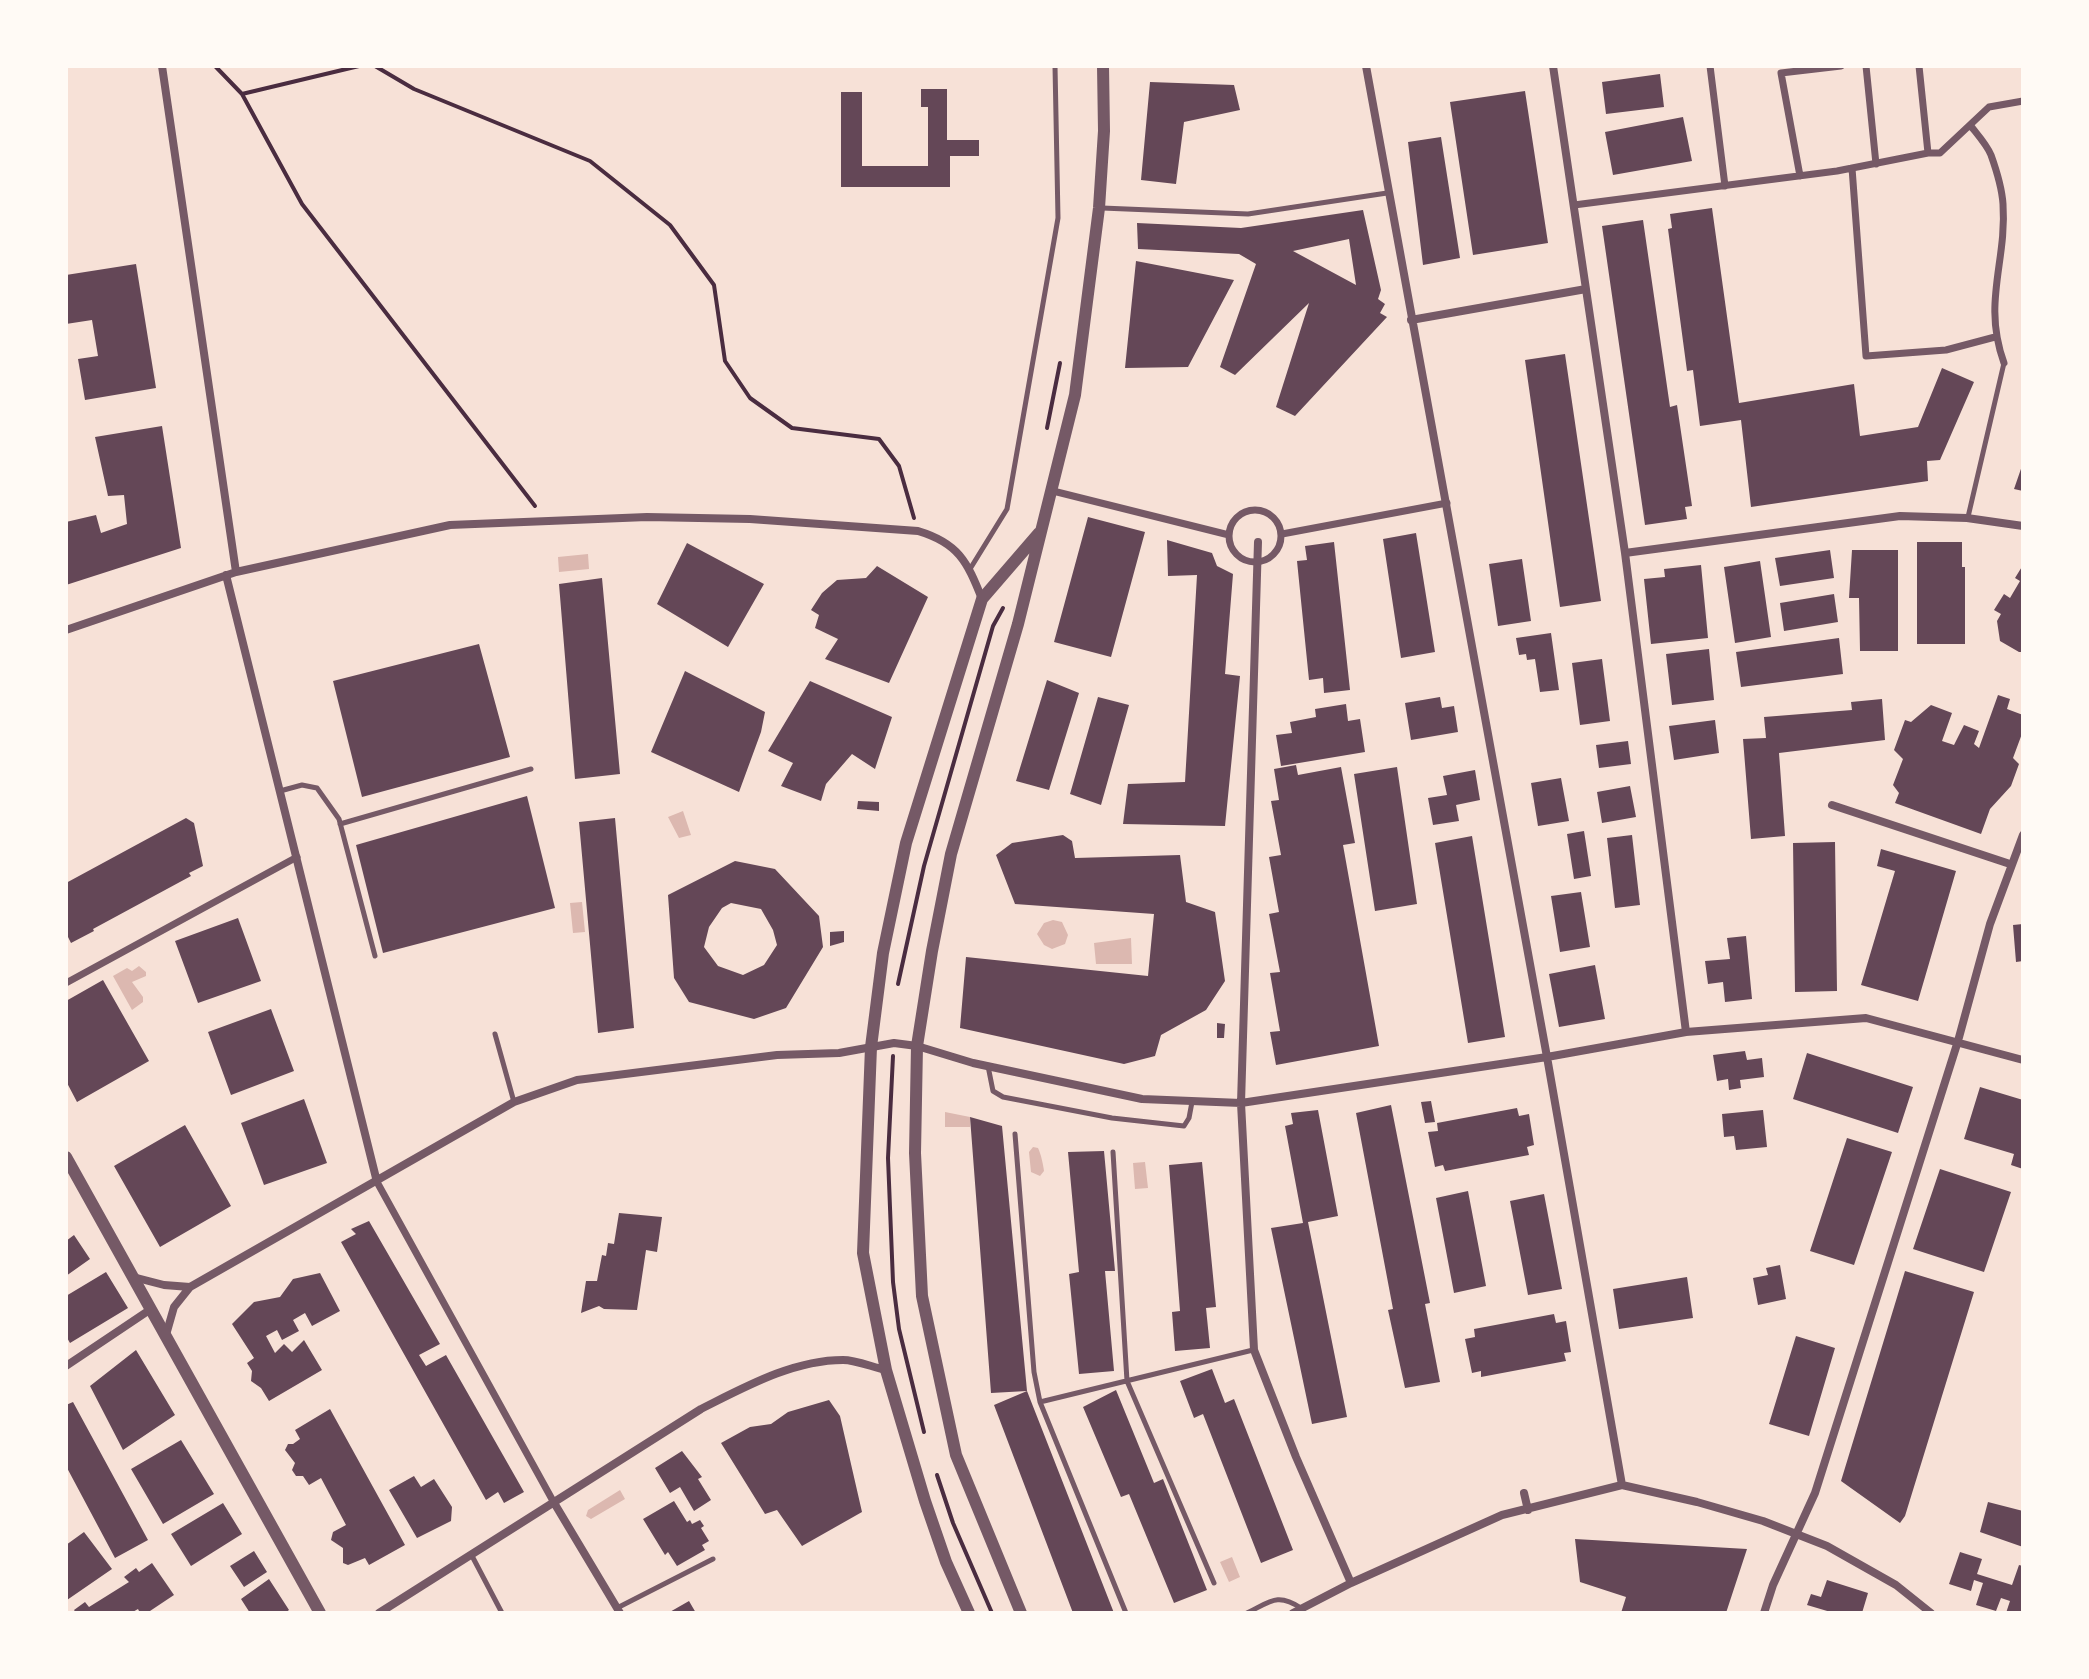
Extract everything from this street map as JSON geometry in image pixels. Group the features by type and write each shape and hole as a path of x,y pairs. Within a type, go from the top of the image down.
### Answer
{"street":[{"path":"162,66 236,572"},
{"path":"1021,1613 956,1455 922,1296 915,1153 917,1046 951,854 1018,624 1075,395 1099,208 1104,131 1103,66"},
{"path":"1366,66 1622,1485"},
{"path":"1553,66 1625,553 1686,1032"},
{"path":"1710,66 1725,186"},
{"path":"1800,176 1781,73 1841,66"},
{"path":"1866,66 1876,164"},
{"path":"1919,66 1928,153"},
{"path":"1574,205 1800,176 1940,153 1989,107 2023,101"},
{"path":"1970,125 1991,153 2003,203 1994,297 1995,337 2004,363"},
{"path":"1852,168 1866,356 1946,350 1995,337"},
{"path":"1411,320 1586,289"},
{"path":"1053,491 1229,535"},
{"path":"1282,534 1447,503"},
{"path":"1255,509 1273,517 1282,534 1279,547 1270,558 1258,562 1243,559 1232,549 1229,535 1237,517 1255,509"},
{"path":"1625,553 1900,516 1967,518 2023,526"},
{"path":"66,630 236,572 450,525 545,520 647,517 750,519 918,531 941,538 960,554 982,599"},
{"path":"969,1613 946,1562 925,1501 886,1370 863,1253 871,1047 883,953 906,843 982,599 1042,529"},
{"path":"1258,542 1241,1103 1254,1350 1351,1583"},
{"path":"226,575 377,1182 553,1501 619,1610"},
{"path":"1832,805 2010,864"},
{"path":"1764,1613 1773,1585 1815,1493 1958,1041 1990,924 2023,835"},
{"path":"66,983 297,857"},
{"path":"166,1335 174,1307 190,1287 514,1102 577,1080 777,1055 839,1053 894,1043 1142,1099 1241,1103 1547,1057 1686,1032 1866,1018 2023,1060"},
{"path":"66,1157 320,1613"},
{"path":"133,1277 164,1285 190,1287"},
{"path":"66,1366 151,1309"},
{"path":"379,1613 701,1409 746,1387 797,1367 844,1360 886,1370"},
{"path":"1293,1613 1351,1583 1502,1515 1622,1485 1697,1502 1827,1546 1896,1585 1931,1613"},
{"path":"1524,1493 1528,1510"}],"lane":[{"path":"970,569 1007,509 1058,218 1055,66"},
{"path":"1099,208 1248,214 1387,193"},
{"path":"1967,518 2004,363"},
{"path":"340,824 531,769"},
{"path":"280,791 302,785 317,788 324,796 340,824 375,956"},
{"path":"495,1034 514,1102"},
{"path":"988,1066 993,1091 1003,1097 1112,1118 1184,1126 1192,1101"},
{"path":"1015,1134 1034,1372 1040,1402 1126,1613"},
{"path":"1113,1152 1127,1381 1214,1583"},
{"path":"1040,1402 1254,1350"},
{"path":"470,1553 502,1613"},
{"path":"619,1610 713,1559"},
{"path":"1247,1613 1279,1598 1302,1608"}],"path":[{"path":"215,66 242,94 302,204 545,520"},
{"path":"242,94 359,66"},
{"path":"375,66 414,89 590,161 670,225 714,285 725,361 750,398 792,428 879,439 899,466 918,531"}],"shaded area":[{"path":"588,554 589,569 559,572 558,557"},
{"path":"683,811 691,835 679,838 668,817"},
{"path":"582,902 585,932 573,933 570,903"},
{"path":"1053,920 1062,922 1068,935 1065,944 1052,949 1044,945 1037,934 1044,923"},
{"path":"1131,938 1132,964 1096,964 1094,943"},
{"path":"139,966 146,976 132,982 143,997 143,1002 132,1010 113,976 127,968 132,971"},
{"path":"945,1112 970,1117 970,1127 945,1127"},
{"path":"1033,1147 1038,1148 1042,1159 1044,1171 1040,1176 1031,1172 1029,1152"},
{"path":"1145,1162 1148,1188 1135,1189 1133,1163"},
{"path":"620,1490 625,1499 591,1519 586,1516 588,1510"},
{"path":"1232,1557 1240,1577 1229,1582 1220,1562"}],"building":[{"path":"1660,74 1664,107 1606,114 1602,82"},
{"path":"1150,82 1234,85 1240,110 1184,122 1176,184 1141,180"},
{"path":"921,89 947,89 947,140 979,140 979,156 950,156 950,187 841,187 841,92 862,92 862,166 928,166 928,107 921,107"},
{"path":"1525,91 1548,243 1473,255 1450,102"},
{"path":"1683,117 1692,161 1613,175 1605,132"},
{"path":"1441,137 1460,258 1423,265 1408,142"},
{"path":"1712,208 1739,403 1854,384 1860,436 1918,427 1942,368 1974,382 1940,460 1927,461 1928,481 1751,507 1741,420 1700,426 1693,370 1687,371 1668,229 1672,228 1670,214"},
{"path":"1363,210 1381,290 1378,299 1385,304 1380,313 1387,317 1295,416 1276,407 1309,303 1235,375 1220,367 1256,264 1239,254 1138,249 1137,223 1241,228","holes":["1349,239 1356,285 1293,251"]},
{"path":"1643,220 1670,407 1677,405 1692,506 1685,507 1687,519 1645,525 1602,226"},
{"path":"1136,261 1234,280 1188,367 1125,368"},
{"path":"136,264 156,388 85,400 78,359 98,356 92,320 66,324 66,275"},
{"path":"1565,354 1601,601 1560,607 1525,360"},
{"path":"162,426 181,548 66,585 66,522 96,515 101,533 127,524 124,495 108,496 95,437"},
{"path":"2023,463 2023,491 2014,489"},
{"path":"1088,517 1145,532 1111,657 1054,642"},
{"path":"1416,533 1435,652 1401,658 1383,539"},
{"path":"1167,540 1212,553 1217,566 1233,574 1225,674 1240,676 1225,826 1123,824 1128,784 1185,782 1197,575 1168,576"},
{"path":"1334,542 1350,690 1324,693 1323,678 1309,680 1297,561 1307,560 1305,546"},
{"path":"1917,542 1962,542 1965,644 1917,644"},
{"path":"687,543 764,584 728,647 657,604"},
{"path":"1830,550 1834,578 1780,586 1775,558"},
{"path":"1852,550 1898,550 1898,651 1860,651 1859,598 1849,598"},
{"path":"1522,559 1531,621 1498,626 1489,564"},
{"path":"1760,561 1771,637 1735,643 1724,567"},
{"path":"1701,565 1708,638 1651,644 1644,579 1665,577 1664,569"},
{"path":"2023,565 2023,652 2019,652 2000,641 1997,621 2001,614 1994,610 2004,594 2010,598 2020,581 2015,578"},
{"path":"877,566 928,597 889,683 825,659 838,639 815,628 819,615 811,610 822,593 837,580 866,578"},
{"path":"602,578 620,774 575,779 559,584"},
{"path":"1834,594 1838,622 1784,631 1780,603"},
{"path":"1551,633 1559,690 1540,692 1535,659 1527,660 1526,654 1519,655 1516,638"},
{"path":"1839,638 1843,674 1741,687 1736,652"},
{"path":"479,644 510,757 362,797 333,681"},
{"path":"1709,649 1714,700 1672,705 1666,654"},
{"path":"1602,659 1610,721 1580,725 1572,663"},
{"path":"685,671 765,712 739,792 651,752"},
{"path":"1047,680 1079,693 1049,790 1016,781"},
{"path":"810,681 892,717 875,769 852,754 826,784 821,801 781,786 793,763 768,751"},
{"path":"1998,695 2010,699 2007,709 2023,715 2023,731 2013,758 2019,764 2011,786 1990,809 1981,834 1895,803 1899,793 1893,785 1903,759 1894,750 1905,720 1911,722 1931,705 1952,713 1942,741 1954,745 1964,725 1979,731 1974,744 1979,748"},
{"path":"1098,697 1129,705 1101,805 1070,794"},
{"path":"1440,697 1442,708 1454,706 1458,732 1411,740 1405,703"},
{"path":"1882,699 1885,740 1779,753 1785,836 1751,839 1743,739 1766,738 1764,717 1852,710 1851,702"},
{"path":"1346,704 1348,721 1360,719 1365,752 1281,766 1276,735 1292,733 1290,722 1316,717 1315,709"},
{"path":"1715,720 1719,753 1674,760 1669,726"},
{"path":"1628,741 1631,764 1599,768 1596,745"},
{"path":"1296,765 1298,775 1341,767 1355,843 1343,845 1379,1046 1276,1065 1270,1032 1280,1031 1270,973 1280,972 1269,914 1279,912 1269,857 1281,855 1271,801 1279,800 1274,769"},
{"path":"1397,767 1417,904 1375,911 1354,774"},
{"path":"1475,770 1480,800 1456,805 1459,821 1433,825 1428,798 1447,795 1443,776"},
{"path":"1561,778 1569,821 1538,826 1531,783"},
{"path":"1630,786 1636,817 1602,823 1597,792"},
{"path":"527,796 555,908 383,953 356,845"},
{"path":"858,801 879,802 879,811 857,809"},
{"path":"186,818 194,823 203,866 189,873 191,876 94,931 71,943 68,937 66,939 66,883"},
{"path":"615,818 634,1028 598,1033 579,822"},
{"path":"1584,831 1591,876 1574,879 1567,834"},
{"path":"1063,835 1072,841 1075,858 1180,855 1186,902 1215,912 1225,981 1206,1010 1161,1035 1155,1056 1124,1064 960,1028 966,957 1148,976 1154,914 1015,904 996,855 1012,843"},
{"path":"1632,835 1640,905 1615,908 1607,838"},
{"path":"1472,836 1505,1037 1468,1043 1435,843"},
{"path":"1835,842 1837,991 1795,992 1793,843"},
{"path":"1881,849 1956,871 1918,1001 1861,985 1895,871 1877,866"},
{"path":"735,861 775,869 819,916 823,947 786,1008 754,1019 689,1002 674,978 668,895","holes":["731,903 761,909 773,930 777,945 764,965 743,975 718,966 704,947 709,927 722,908"]},
{"path":"1581,892 1590,947 1560,952 1551,896"},
{"path":"238,918 261,981 198,1003 175,941"},
{"path":"2023,924 2023,961 2016,962 2013,925"},
{"path":"844,931 844,942 830,946 830,932"},
{"path":"1746,936 1752,999 1725,1002 1723,982 1708,984 1705,961 1730,959 1727,938"},
{"path":"1595,965 1605,1019 1559,1027 1549,974"},
{"path":"103,980 149,1061 77,1102 66,1081 66,1001"},
{"path":"271,1009 294,1071 231,1095 208,1032"},
{"path":"1217,1023 1225,1024 1224,1038 1217,1038"},
{"path":"1745,1051 1747,1060 1762,1058 1764,1077 1740,1080 1741,1088 1729,1090 1728,1079 1717,1081 1713,1055"},
{"path":"1807,1053 1913,1087 1898,1133 1793,1099"},
{"path":"1980,1087 2023,1100 2023,1169 2011,1165 2014,1154 1964,1139"},
{"path":"304,1099 327,1163 264,1185 241,1123"},
{"path":"1431,1101 1435,1122 1425,1123 1421,1102"},
{"path":"1391,1105 1430,1303 1425,1304 1440,1382 1405,1388 1388,1310 1393,1309 1356,1113"},
{"path":"1517,1108 1519,1116 1529,1114 1534,1145 1527,1147 1529,1155 1445,1171 1443,1165 1435,1167 1428,1132 1438,1131 1437,1123"},
{"path":"1318,1110 1338,1216 1308,1222 1347,1417 1312,1424 1271,1228 1303,1223 1285,1126 1293,1124 1291,1113"},
{"path":"1763,1110 1767,1147 1736,1150 1734,1136 1724,1137 1722,1114"},
{"path":"970,1117 1002,1126 1027,1391 991,1393"},
{"path":"185,1125 231,1206 160,1247 114,1166"},
{"path":"1847,1138 1892,1152 1854,1265 1810,1251"},
{"path":"1104,1151 1115,1271 1105,1271 1114,1371 1079,1374 1069,1274 1079,1272 1068,1152"},
{"path":"1202,1162 1216,1307 1206,1308 1210,1348 1175,1351 1172,1312 1180,1311 1169,1165"},
{"path":"1940,1169 2011,1192 1984,1272 1913,1249"},
{"path":"1468,1191 1486,1286 1454,1293 1436,1198"},
{"path":"1544,1194 1562,1289 1528,1295 1510,1201"},
{"path":"619,1213 662,1217 657,1252 646,1250 637,1310 604,1309 599,1306 581,1313 586,1281 597,1281 602,1255 606,1256 608,1243 614,1244"},
{"path":"369,1221 440,1344 419,1355 426,1366 446,1355 524,1492 504,1503 498,1492 486,1500 341,1242 356,1234 351,1229"},
{"path":"74,1235 90,1259 66,1276 66,1241"},
{"path":"1780,1265 1786,1299 1758,1305 1753,1278 1768,1275 1766,1268"},
{"path":"1905,1271 1974,1292 1905,1516 1900,1523 1841,1481"},
{"path":"106,1272 128,1308 70,1343 66,1336 66,1296"},
{"path":"320,1273 340,1311 312,1326 305,1313 293,1320 299,1331 282,1340 277,1330 266,1336 275,1353 284,1344 292,1352 304,1340 322,1370 269,1401 261,1388 251,1381 252,1371 247,1363 254,1358 232,1324 254,1302 280,1297 293,1279"},
{"path":"1687,1277 1693,1318 1619,1329 1613,1289"},
{"path":"1554,1314 1556,1323 1566,1321 1571,1352 1564,1353 1566,1361 1481,1377 1481,1371 1472,1373 1465,1339 1475,1337 1474,1329"},
{"path":"1796,1336 1835,1348 1809,1436 1769,1424"},
{"path":"136,1350 175,1415 123,1450 90,1386"},
{"path":"1212,1369 1225,1403 1234,1399 1293,1550 1261,1563 1203,1414 1194,1418 1180,1381"},
{"path":"1116,1390 1154,1483 1163,1479 1207,1590 1174,1603 1129,1494 1121,1497 1083,1407"},
{"path":"1027,1391 1114,1613 1073,1613 994,1405"},
{"path":"829,1400 840,1416 862,1512 802,1546 777,1510 765,1514 721,1443 750,1427 771,1424 788,1412"},
{"path":"73,1402 148,1540 115,1558 66,1466 66,1405"},
{"path":"330,1409 405,1545 369,1565 365,1558 348,1565 343,1563 343,1548 331,1540 333,1532 346,1525 321,1478 309,1485 303,1476 296,1476 292,1470 295,1463 285,1450 288,1444 300,1439 295,1430"},
{"path":"181,1440 214,1494 163,1524 131,1469"},
{"path":"682,1451 702,1477 698,1479 711,1500 694,1511 680,1487 670,1493 655,1468"},
{"path":"414,1476 421,1487 434,1479 452,1507 451,1521 417,1538 389,1490"},
{"path":"674,1501 687,1522 690,1520 692,1524 700,1520 709,1541 702,1545 705,1550 677,1566 668,1552 665,1555 643,1519"},
{"path":"1988,1502 2023,1511 2023,1547 1980,1532"},
{"path":"223,1503 242,1534 191,1566 171,1534"},
{"path":"84,1532 112,1569 67,1600 66,1545"},
{"path":"1575,1539 1747,1549 1726,1613 1621,1613 1626,1597 1580,1582"},
{"path":"254,1551 267,1572 244,1587 230,1566"},
{"path":"1960,1552 1982,1559 1977,1574 2012,1585 2019,1565 2023,1566 2023,1613 2006,1613 2010,1601 2001,1598 1996,1611 1976,1605 1983,1583 1974,1580 1971,1591 1949,1584"},
{"path":"152,1563 174,1595 147,1613 140,1613 138,1609 131,1613 76,1613 74,1610 85,1602 89,1607 129,1582 124,1577 136,1568 139,1572"},
{"path":"269,1579 289,1610 285,1613 250,1613 241,1599"},
{"path":"1827,1580 1868,1593 1862,1613 1834,1613 1807,1605 1811,1594 1821,1597"},
{"path":"689,1601 696,1613 668,1613"}]}
